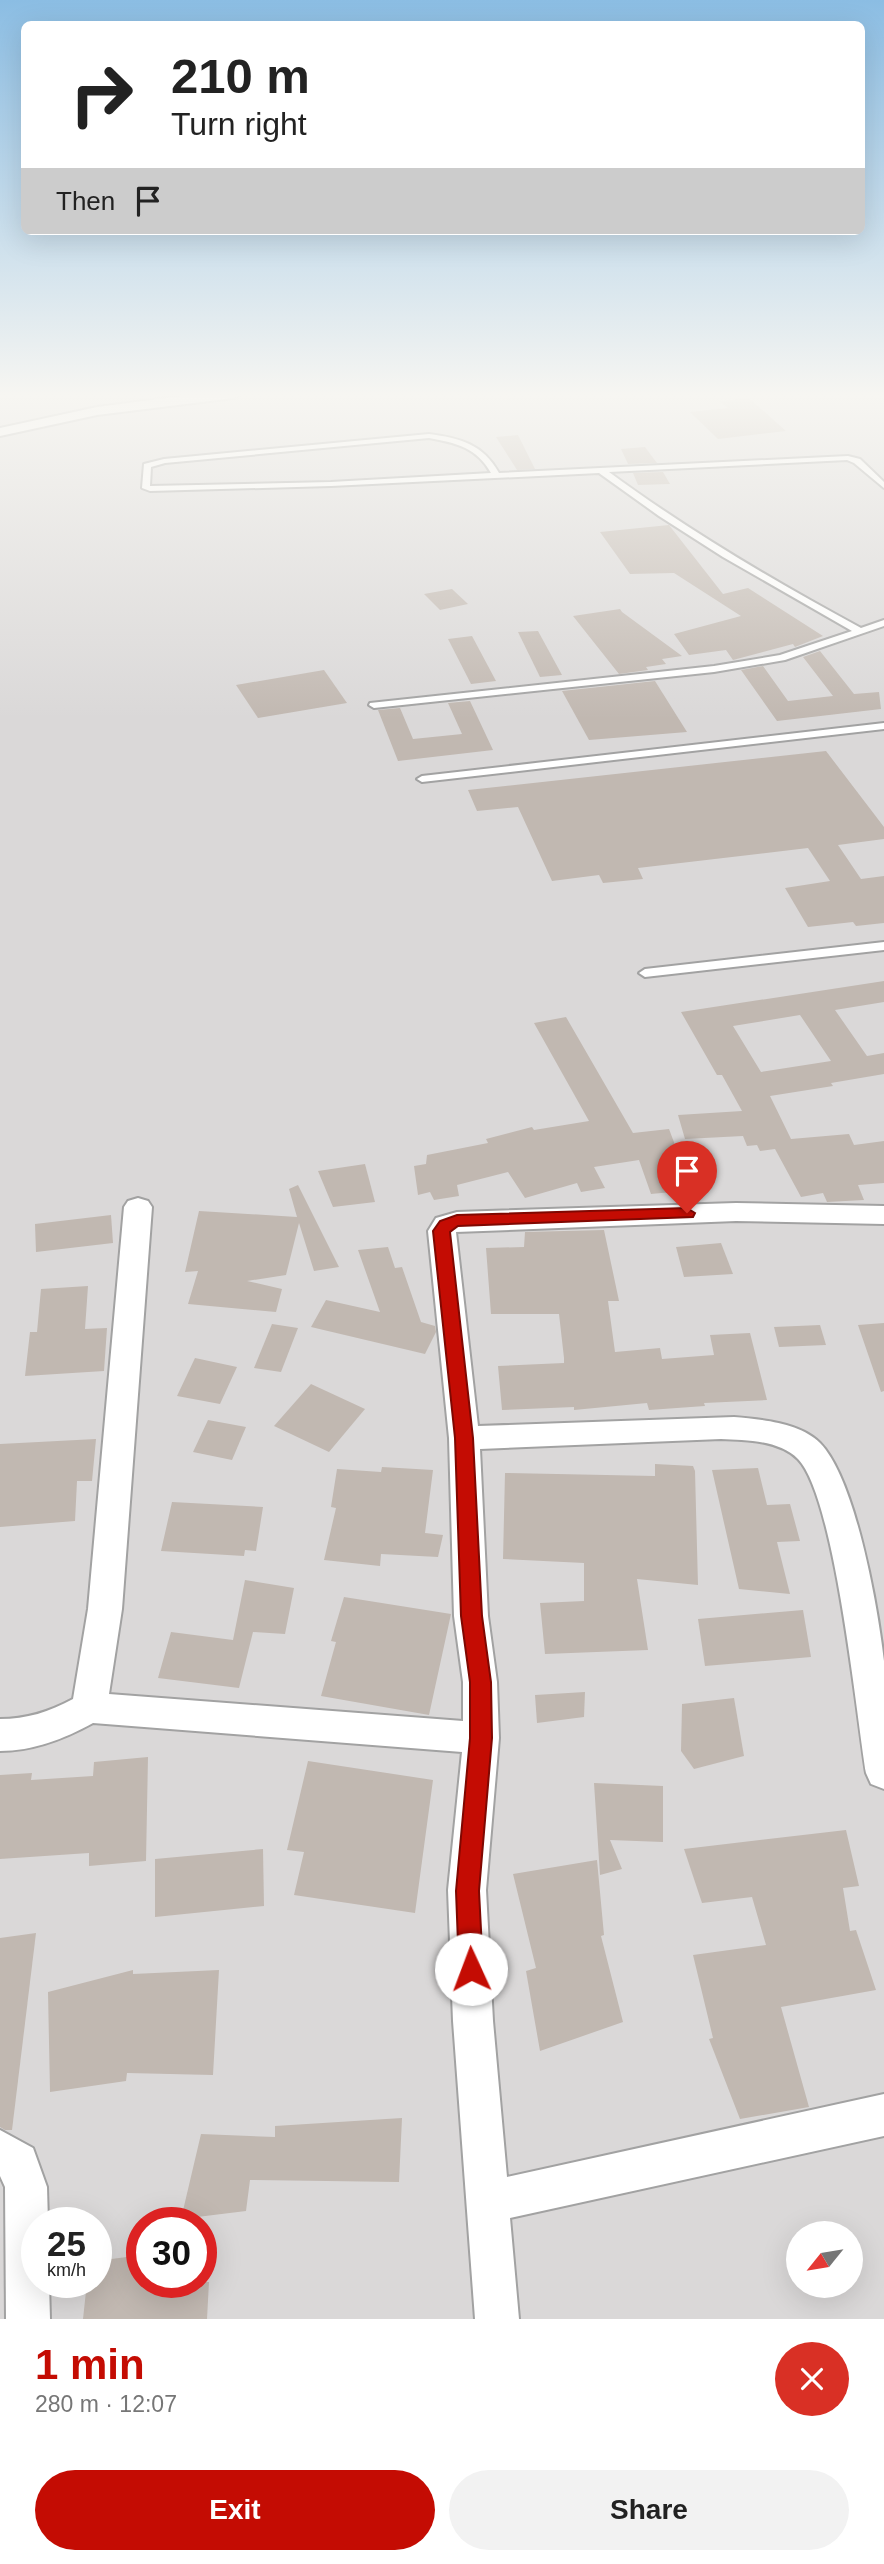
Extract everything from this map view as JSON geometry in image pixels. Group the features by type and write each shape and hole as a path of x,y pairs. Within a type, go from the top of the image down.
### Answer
{"street":[{"path":"89,1708 105,1609 138,1207"},
{"path":"497,2319 473,2021 467,1891 481,1738 480,1682 471,1616 464,1438 442,1231 446,1225 457,1221 519,1218 736,1212 884,1215"},
{"path":"464,1438 714,1428 759,1431 790,1440 810,1452 828,1480 838,1519 857,1603 884,1773"},
{"path":"0,1735 17,1735 58,1725 89,1708 481,1738"},
{"path":"488,2202 884,2115"},
{"path":"0,2151 18,2163 26,2187 28,2319"}],"lane":[{"path":"645,502 774,584 860,631"},
{"path":"374,705 714,669 782,658 884,623"},
{"path":"422,779 884,726"},
{"path":"645,973 884,946"}],"shaded area":[{"path":"0,502 884,502 884,2319 0,2319"}],"building":[{"path":"669,525 723,594 748,588 823,636 795,647 793,644 733,660 726,650 689,655 674,634 741,616 674,573 630,574 600,532"},
{"path":"452,589 468,604 440,610 424,594"},
{"path":"620,609 682,656 662,659 666,664 646,667 648,670 619,674 573,616"},
{"path":"538,631 562,675 540,677 518,632"},
{"path":"472,636 496,681 471,684 448,639"},
{"path":"820,651 854,694 879,692 881,709 777,721 741,670 763,666 788,701 833,696 803,657"},
{"path":"324,670 347,703 258,718 236,685"},
{"path":"655,681 687,732 589,740 562,691"},
{"path":"470,701 493,750 398,761 378,710 400,708 413,739 462,734 448,703"},
{"path":"826,751 884,827 884,839 838,845 861,879 884,876 884,923 856,926 853,922 808,927 785,888 830,881 808,848 638,868 643,879 603,883 599,875 552,881 518,807 477,811 468,790"},
{"path":"884,981 884,1002 835,1010 867,1056 884,1053 884,1074 831,1083 833,1086 770,1096 791,1139 849,1134 854,1145 884,1141 884,1183 858,1185 864,1200 827,1202 823,1193 801,1197 775,1149 760,1151 757,1145 747,1146 743,1136 685,1139 678,1115 742,1111 722,1075 717,1075 681,1012","holes":["800,1015 831,1061 761,1072 733,1026"]},
{"path":"566,1017 633,1133 669,1129 692,1190 651,1194 639,1160 594,1167 605,1188 581,1192 577,1183 525,1198 508,1172 457,1185 459,1196 434,1200 430,1192 418,1195 414,1166 426,1164 427,1155 488,1143 486,1139 532,1127 534,1130 589,1121 534,1023"},
{"path":"365,1164 375,1202 333,1207 318,1171"},
{"path":"298,1185 339,1267 314,1271 299,1223 286,1275 247,1281 282,1289 276,1312 188,1304 198,1271 185,1272 199,1211 297,1217 289,1189"},
{"path":"111,1215 113,1243 36,1252 35,1224"},
{"path":"604,1230 619,1301 608,1301 615,1352 660,1348 662,1359 714,1355 710,1335 750,1333 767,1400 704,1403 705,1406 649,1410 647,1403 574,1410 574,1407 502,1410 498,1366 564,1363 564,1358 559,1314 491,1314 486,1248 524,1247 525,1232"},
{"path":"721,1243 733,1274 684,1277 676,1247"},
{"path":"388,1247 395,1268 402,1267 421,1322 435,1326 436,1332 425,1354 311,1327 326,1300 380,1312 358,1250"},
{"path":"88,1286 85,1329 107,1328 104,1371 25,1376 30,1332 37,1332 41,1289"},
{"path":"884,1323 884,1391 881,1392 858,1325"},
{"path":"272,1324 298,1328 281,1372 254,1368"},
{"path":"820,1325 826,1345 779,1347 774,1327"},
{"path":"195,1358 237,1367 220,1404 177,1396"},
{"path":"311,1384 365,1409 329,1452 274,1426"},
{"path":"208,1420 246,1427 232,1460 193,1452"},
{"path":"96,1439 92,1481 77,1481 75,1521 0,1527 0,1444"},
{"path":"655,1464 693,1466 695,1471 698,1585 637,1579 648,1650 545,1654 540,1603 584,1601 584,1563 503,1559 505,1473 655,1476"},
{"path":"382,1467 433,1470 425,1533 443,1535 438,1557 381,1554 380,1566 324,1560 336,1508 331,1507 337,1469 381,1472"},
{"path":"758,1468 767,1505 790,1504 800,1541 777,1542 790,1594 739,1589 712,1470"},
{"path":"172,1502 263,1507 256,1551 245,1550 244,1556 161,1551"},
{"path":"245,1580 294,1588 285,1634 253,1632 239,1688 158,1678 171,1632 233,1640"},
{"path":"344,1597 451,1614 429,1715 321,1696 336,1642 331,1641"},
{"path":"803,1610 811,1657 705,1666 698,1619"},
{"path":"585,1692 584,1717 537,1723 535,1695"},
{"path":"734,1698 744,1756 694,1769 681,1751 682,1704"},
{"path":"148,1757 146,1861 89,1866 89,1853 0,1859 0,1775 32,1773 31,1780 93,1776 94,1762"},
{"path":"308,1761 433,1780 415,1913 294,1895 304,1852 287,1850"},
{"path":"594,1783 663,1786 663,1842 610,1840 622,1869 600,1875"},
{"path":"846,1830 859,1886 843,1888 850,1931 856,1930 876,1990 781,2007 809,2107 740,2119 709,2039 713,2038 693,1955 766,1945 752,1897 702,1903 684,1849"},
{"path":"263,1849 264,1906 155,1917 155,1859"},
{"path":"597,1860 604,1935 601,1936 623,2022 540,2051 526,1971 536,1968 513,1874"},
{"path":"36,1933 12,2130 5,2130 0,2127 0,1938"},
{"path":"133,1970 133,1974 219,1970 213,2075 127,2073 126,2081 50,2092 48,1992"},
{"path":"402,2118 399,2182 250,2180 246,2211 217,2215 217,2207 184,2207 201,2134 275,2137 275,2126"},
{"path":"126,2257 126,2298 208,2298 207,2319 83,2319 85,2298 112,2298 112,2259"}],"route":[{"path":"471,1969 467,1891 481,1738 480,1682 471,1616 464,1438 442,1231 446,1225 457,1221 687,1213"}]}
